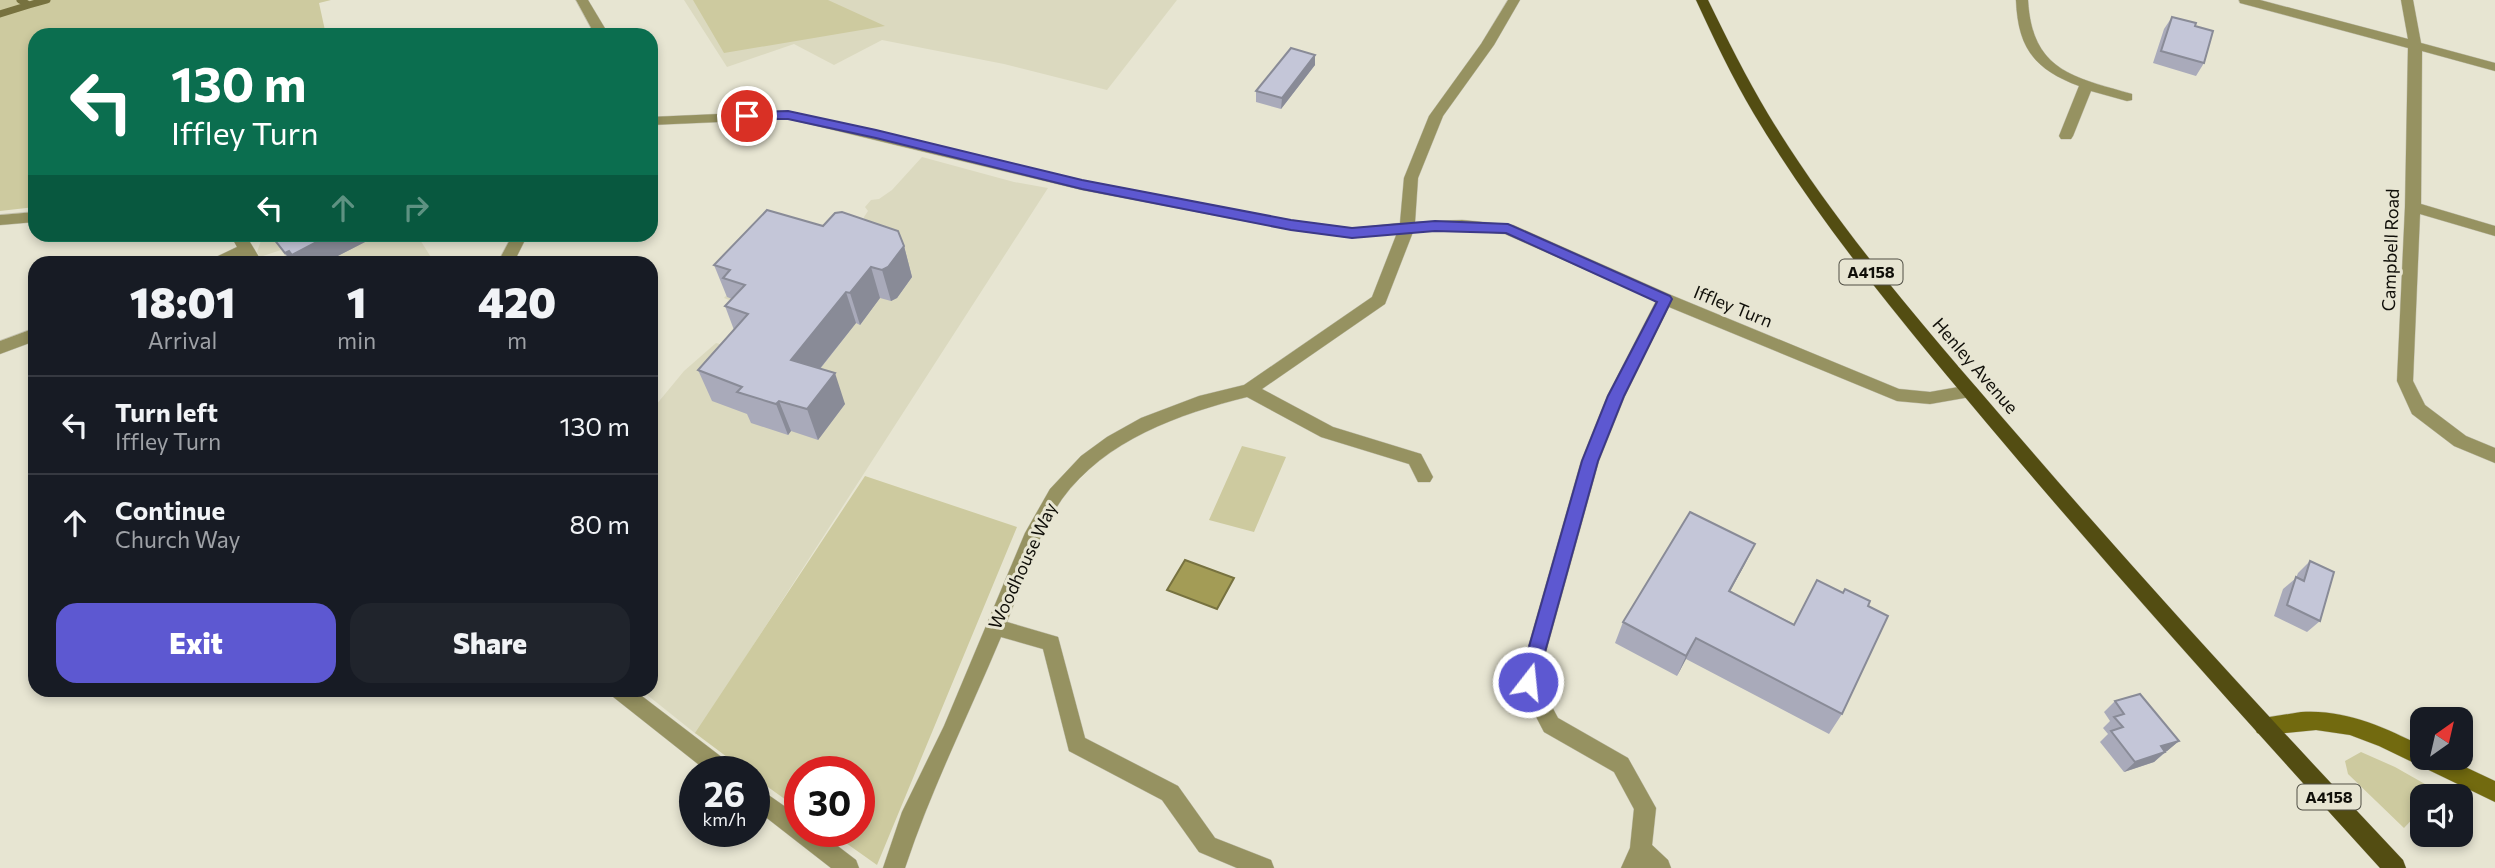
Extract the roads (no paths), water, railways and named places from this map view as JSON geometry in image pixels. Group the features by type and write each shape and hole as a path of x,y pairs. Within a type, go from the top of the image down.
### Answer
{"main road":[{"name":"Henley Avenue","path":"1702,0 1718,36 1767,127 1825,213 1914,327 2085,527 2264,726"},
{"path":"2264,726 2320,721 2339,723 2361,729 2410,751"},
{"name":"A4158","path":"2264,726 2395,868"},
{"path":"2450,770 2495,792"}],"street":[{"path":"582,0 598,28"},
{"path":"1407,227 1411,178 1436,116 1487,45 1514,0"},
{"path":"2022,0 2021,17 2031,47 2042,62 2061,75 2127,97"},
{"path":"2245,0 2495,67"},
{"name":"Campbell Road","path":"2407,0 2415,44 2413,207 2405,381 2418,409 2460,441 2495,456"},
{"path":"2066,136 2086,85"},
{"name":"Iffley Turn","path":"658,121 788,115 1082,185 1291,225 1352,233 1462,225 1508,229 1665,299 1897,395 1930,398 1970,391"},
{"path":"2413,207 2495,232"},
{"path":"0,220 28,218"},
{"name":"Woodhouse Way","path":"894,868 913,812 953,729 993,627 1034,533 1056,494 1087,461 1113,442 1147,423 1205,401 1249,390 1379,300 1407,227"},
{"path":"230,256 247,245"},
{"path":"1660,868 1636,858 1645,808 1621,765 1551,724 1528,682 1590,461 1616,396 1665,299"},
{"path":"0,348 28,337"},
{"path":"1249,390 1327,432 1415,459 1424,477"},
{"path":"993,627 1051,643 1076,744 1170,793 1207,845 1263,868"},
{"path":"628,697 704,756"},
{"path":"770,808 784,818"},
{"path":"821,847 848,868"}],"waterway":[{"path":"20,0 29,5"},
{"path":"29,5 47,0"},
{"path":"0,14 29,5"}]}
